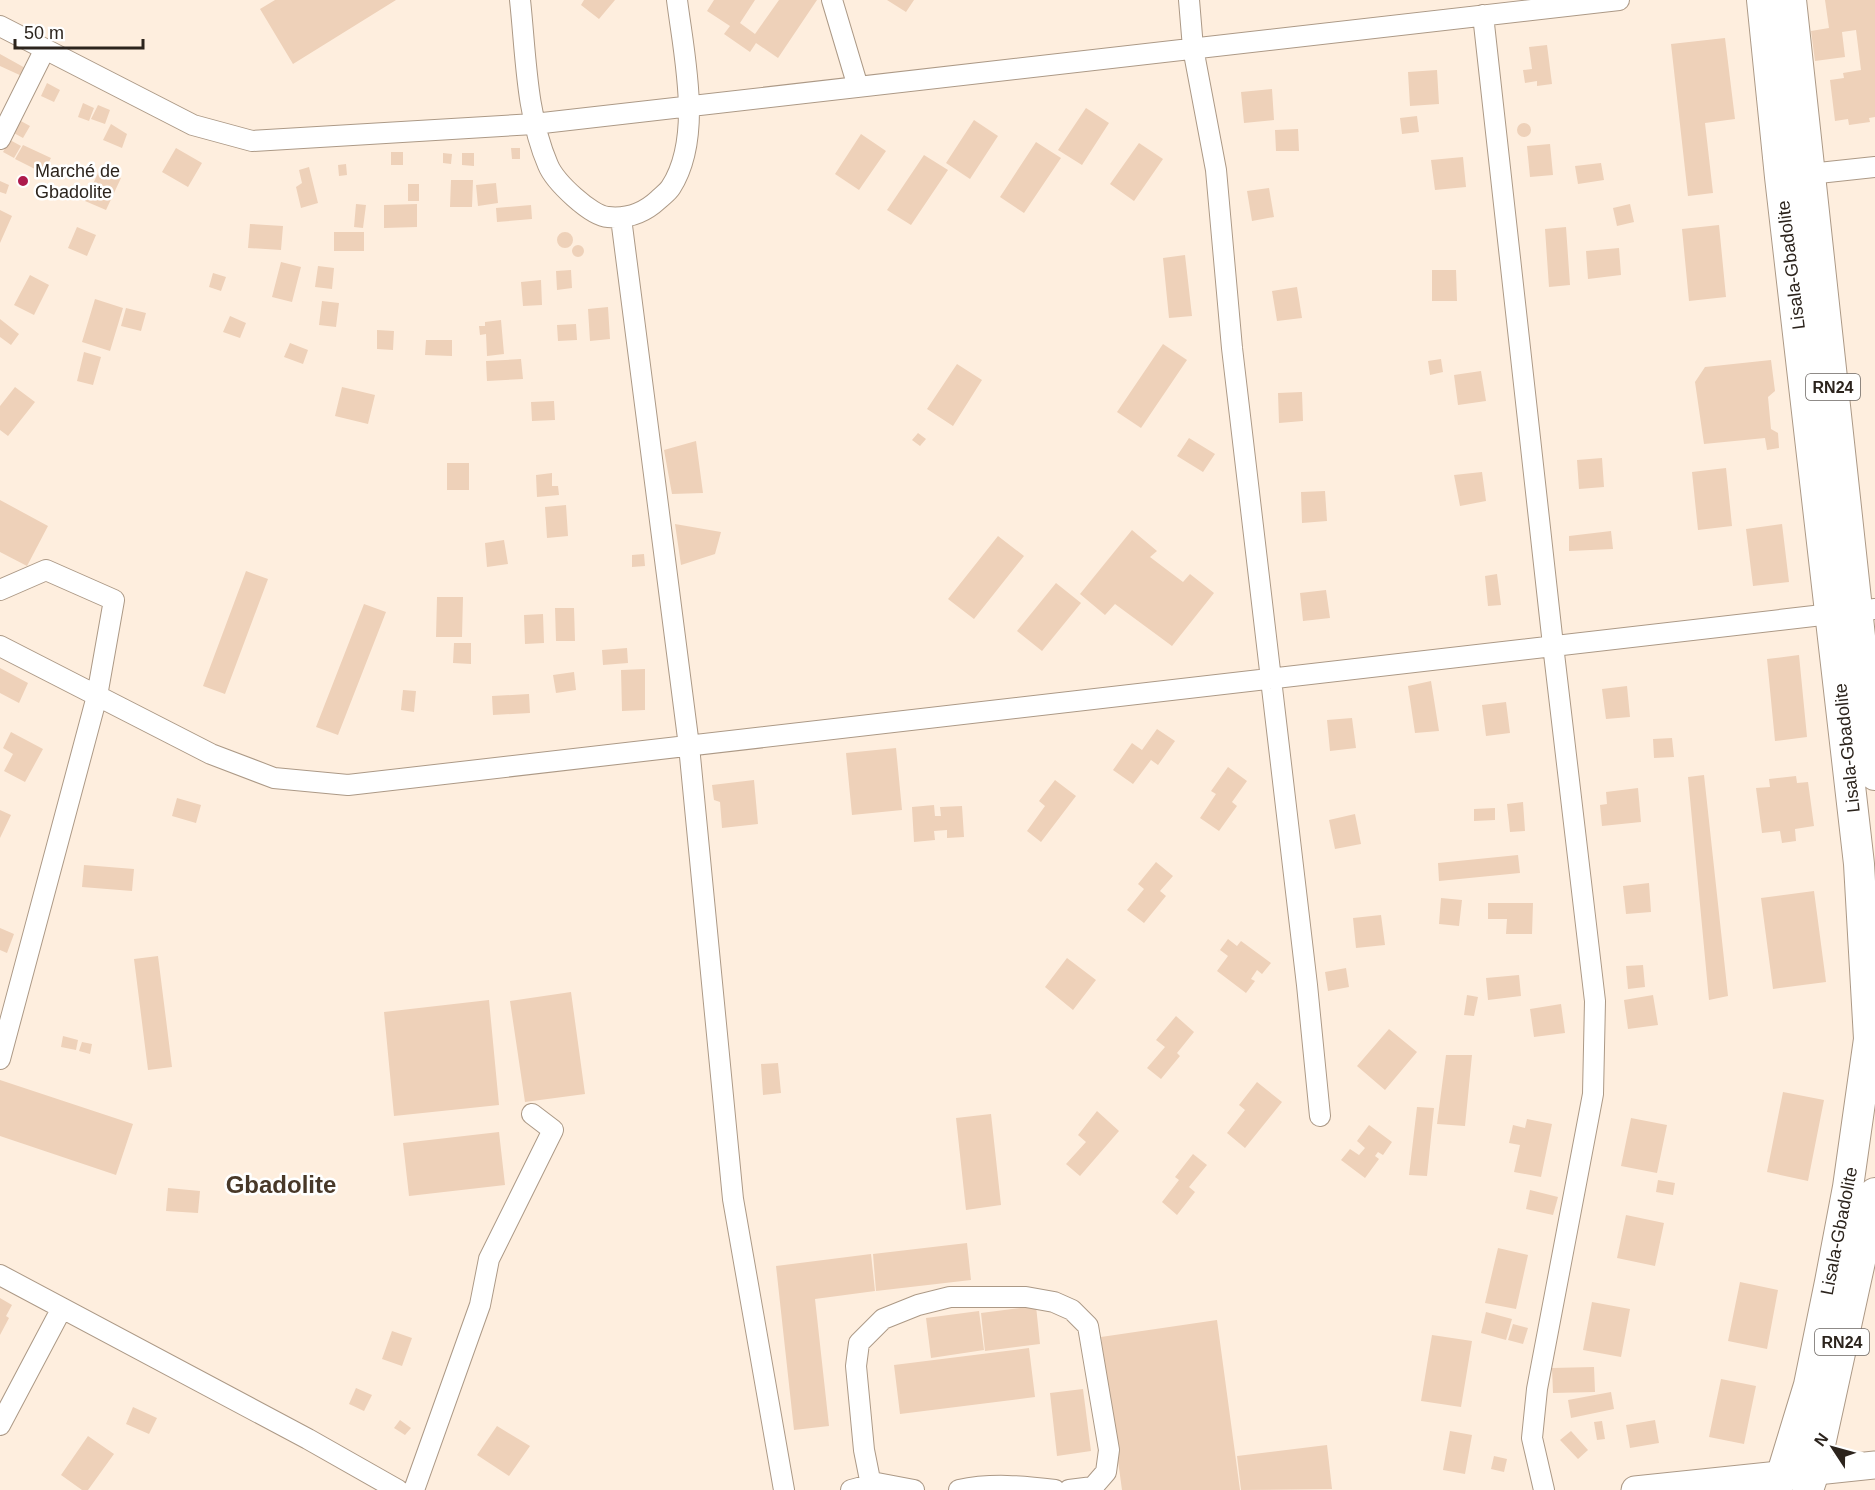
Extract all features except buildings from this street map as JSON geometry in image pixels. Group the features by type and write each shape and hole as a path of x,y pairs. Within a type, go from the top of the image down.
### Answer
{"main road":[{"name":"Lisala-Gbadolite","path":"1762,0 1780,177 1855,611 1867,862 1869,1039 1848,1187 1830,1282 1809,1384 1779,1483"},
{"name":"Lisala-Gbadolite","path":"1791,0 1855,611 1875,775"},
{"name":"Lisala-Gbadolite","path":"1811,1481 1875,1193"}],"street":[{"path":"520,0 534,124 549,168 579,203 601,217 621,218 647,210 670,188 685,156 689,106 677,0"},
{"path":"832,0 858,87"},
{"path":"1189,0 1193,48 1216,170 1232,348 1272,678 1320,1116"},
{"path":"0,26 192,125 252,141 534,124 1619,0"},
{"path":"1483,15 1595,1000 1593,1094 1538,1389 1532,1438 1544,1490"},
{"path":"0,139 45,49"},
{"path":"1780,177 1875,167"},
{"path":"621,218 689,746 733,1199 784,1490"},
{"path":"0,590 46,570 114,600 97,696 0,1059"},
{"path":"0,646 211,754 274,778 348,785 1855,611"},
{"path":"414,1490 480,1305 489,1259 553,1130 532,1114"},
{"path":"0,1275 308,1439 398,1490"},
{"path":"871,1485 864,1450 856,1366 860,1344 883,1318 918,1305 950,1297 1026,1297 1054,1302 1072,1310 1088,1326 1109,1450 1106,1472 1093,1487 1068,1490"},
{"path":"0,1425 62,1308"},
{"path":"1635,1490 1811,1481 1875,1465"},
{"path":"851,1490 877,1483 914,1490"},
{"path":"958,1490 979,1486 1023,1486 1055,1490"}],"place":[{"name":"Marché de Gbadolite","path":"23,181"}],"district":[{"name":"Gbadolite","path":"281,1184"}]}
